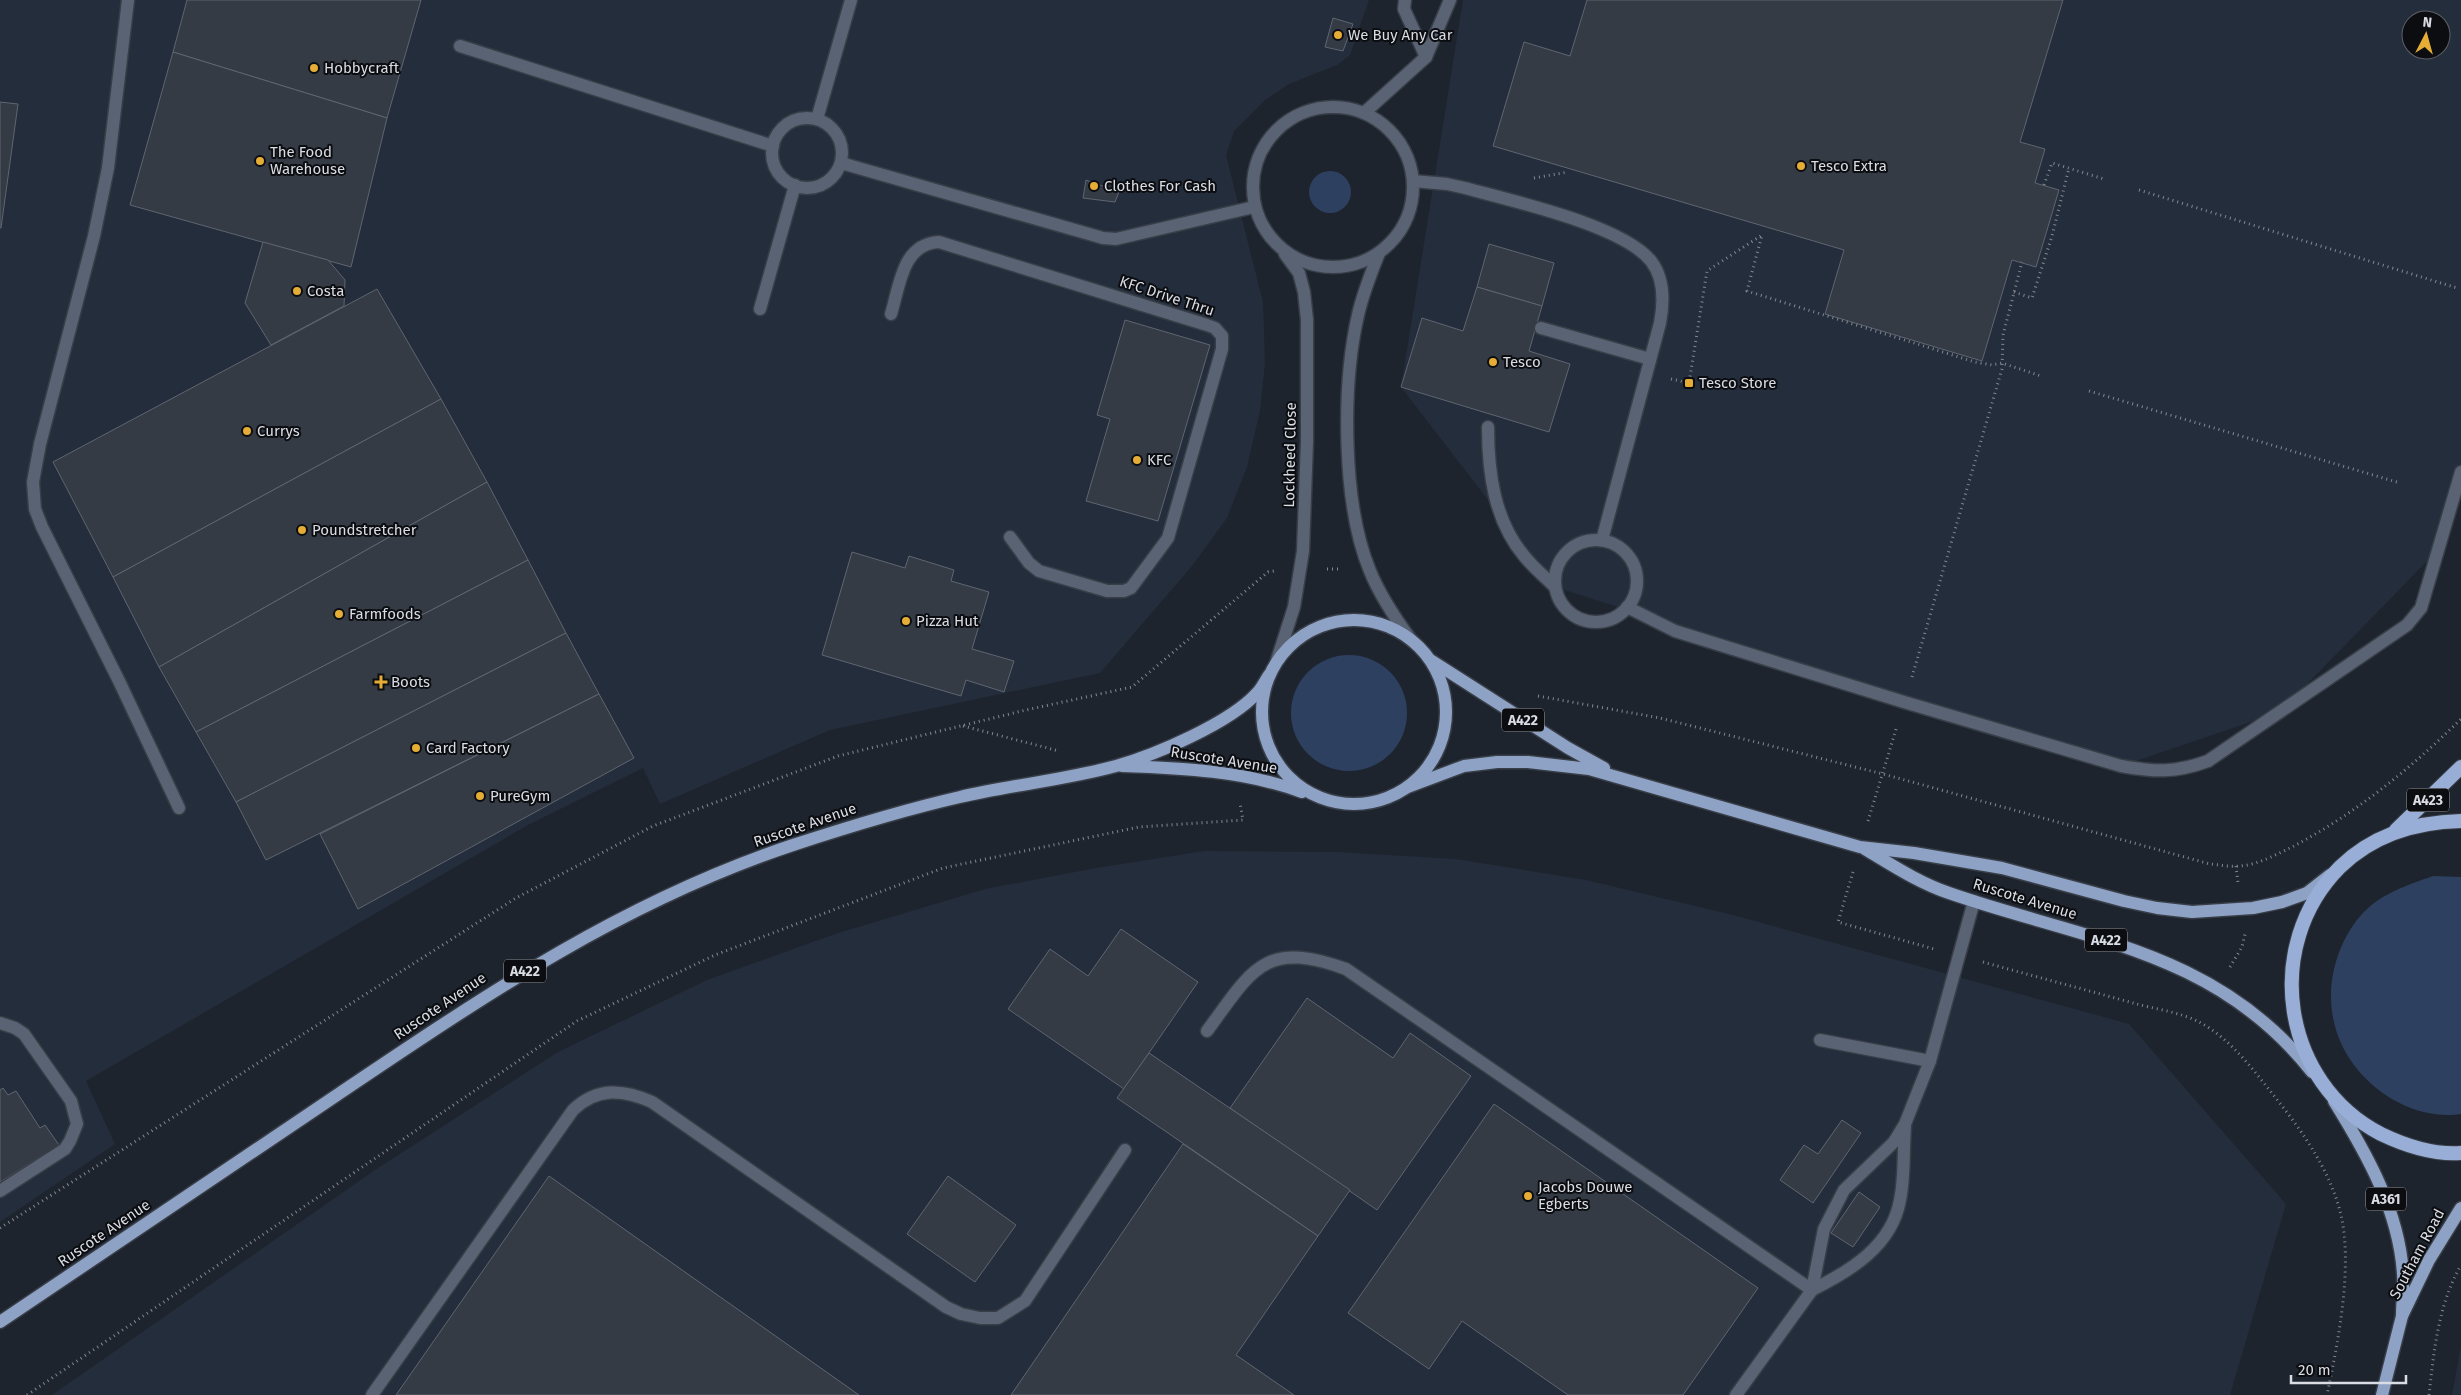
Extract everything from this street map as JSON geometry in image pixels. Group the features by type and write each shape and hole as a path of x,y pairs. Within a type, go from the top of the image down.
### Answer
{"highway":[{"name":"A423","path":"2394,833 2461,767"},
{"path":"2461,821 2432,822 2394,833 2365,848 2340,868 2311,905 2294,950 2290,996 2300,1042 2325,1089 2363,1125 2403,1145 2448,1154 2461,1152"}],"main road":[{"path":"1340,620 1365,620 1389,627 1411,640 1429,659 1442,685 1446,713 1442,741 1428,767 1408,787 1382,800 1352,804 1324,799 1297,785 1276,762 1264,735 1262,705 1269,675 1277,660 1294,642 1315,628 1340,620"},
{"name":"Ruscote Avenue","path":"1429,659 1461,682 1568,748 1619,776"},
{"name":"Ruscote Avenue","path":"0,1322 506,982 601,927 699,881 788,847 875,819 960,797 1117,766 1181,740 1228,716 1259,692 1269,675"},
{"name":"Ruscote Avenue","path":"1408,787 1464,766 1497,762 1561,765 1619,776 1860,847 1914,853 2002,868 2157,908 2192,912 2243,908 2282,902 2307,893 2340,868"},
{"name":"Ruscote Avenue","path":"1117,766 1167,767 1234,776 1295,789 1324,799"},
{"name":"Ruscote Avenue","path":"1860,847 1947,892 2152,956 2187,970 2217,988 2270,1026 2298,1054 2325,1089"},
{"name":"Southam Road","path":"2325,1089 2353,1132 2388,1204 2397,1237 2403,1274 2402,1316"},
{"name":"Southam Road","path":"2382,1395 2402,1316 2429,1260 2461,1208"}],"street":[{"path":"128,0 108,168 94,236 40,444 33,482 33,495 35,509 42,527 119,681 179,808"},
{"path":"817,119 851,0"},
{"path":"1405,0 1404,9 1426,57"},
{"path":"1364,113 1426,57 1450,0"},
{"path":"460,46 772,146"},
{"path":"1339,107 1364,113 1383,124 1398,140 1409,160 1413,181 1411,209 1399,234 1379,253 1357,264 1332,268 1307,264 1284,252 1270,239 1260,224 1254,206 1252,181 1258,156 1271,135 1290,119 1314,109 1339,107"},
{"path":"805,117 817,119 835,131 841,147 841,163 836,174 827,182 811,187 795,185 786,181 774,165 772,146 777,134 794,120 805,117"},
{"path":"841,163 1103,238 1116,239 1254,206"},
{"path":"1413,181 1447,184 1480,192 1583,223 1629,242 1652,262 1659,276 1664,305 1602,540"},
{"path":"760,309 795,185"},
{"name":"KFC Drive Thru","path":"891,314 907,260 911,254 923,245 939,242 1207,325 1215,328 1222,336 1222,349 1168,538 1131,588 1124,591 1107,591 1039,571 1029,563 1010,537"},
{"name":"Lockheed Close","path":"1277,660 1294,607 1301,568 1308,441 1307,320 1299,273 1284,252"},
{"path":"1379,253 1368,280 1358,315 1348,395 1348,436 1353,506 1369,570 1393,614 1411,640"},
{"path":"1541,328 1650,359"},
{"path":"1488,427 1491,485 1499,511 1524,556 1555,587"},
{"path":"1628,608 1675,631 1904,702 2121,766 2170,772 2186,769 2208,761 2407,625 2415,617 2421,608 2461,472"},
{"path":"1602,540 1624,550 1634,566 1637,585 1628,608 1617,616 1604,621 1591,622 1578,618 1567,611 1559,600 1555,587 1555,574 1559,562 1566,552 1576,544 1602,540"},
{"path":"1736,1395 1812,1290 1824,1229 1844,1190 1894,1142 1905,1124 1930,1061 1974,901"},
{"path":"1207,1031 1243,982 1258,966 1281,959 1303,956 1346,969 1812,1290"},
{"path":"0,1023 15,1028 28,1039 72,1101 77,1124 65,1149 0,1191"},
{"path":"1820,1040 1930,1061"},
{"path":"372,1395 573,1110 582,1102 604,1092 629,1093 652,1102 946,1307 961,1314 980,1318 998,1318 1025,1301 1126,1150"},
{"path":"1812,1290 1839,1277 1859,1264 1873,1251 1886,1233 1897,1213 1900,1199 1905,1124"}],"path":[{"path":"2044,185 2052,163 2104,179"},
{"path":"2014,292 2032,298 2052,236 2069,168"},
{"path":"1533,178 1568,172"},
{"path":"2139,190 2457,288"},
{"path":"1646,374 1689,383 1707,271 1762,235 1747,291 1974,362 1992,365 2002,363 2041,376"},
{"path":"2022,262 2003,335 2002,363 1883,774 1838,922 2195,1020 2220,1036 2262,1081 2312,1148 2333,1191 2345,1237 2345,1269 2336,1352 2327,1395"},
{"path":"2089,390 2400,483"},
{"path":"0,1228 516,898 653,826 838,756 1132,687 1268,572 1301,568 1369,570"},
{"path":"1537,696 1660,718 1883,774 2210,864 2236,866 2261,861 2321,832 2432,748 2461,719"},
{"path":"963,726 1069,753"},
{"path":"27,1395 577,1021 715,955 943,868 1140,828 1243,820 1234,776"},
{"path":"2195,1020 2242,947 2245,935 2243,908 2236,866"},
{"path":"2429,1395 2440,1317 2461,1265"}],"shaded area":[{"path":"0,0 1369,0 1350,55 1337,65 1289,84 1265,100 1234,131 1226,155 1263,302 1265,363 1260,411 1247,467 1227,518 1192,566 1100,673 830,730 660,804 643,768 528,825 86,1081 115,1144 0,1222"},
{"path":"1463,0 2461,0 2461,472 2437,551 2280,712 2121,766 1555,587 1401,387"},
{"path":"1334,171 1342,174 1348,180 1351,192 1348,204 1342,210 1326,213 1318,210 1312,204 1309,188 1312,180 1318,174"},
{"path":"1349,655 1371,660 1390,672 1402,691 1407,713 1402,735 1390,754 1371,766 1349,771 1327,766 1308,754 1296,735 1291,713 1296,691 1308,672 1327,660"},
{"name":"Jacobs Douwe Egberts","path":"1204,851 1336,852 1456,859 1586,880 1733,915 2129,1024 2286,1204 2230,1395 52,1395 375,1170 558,1052 707,980 835,934 985,889 1096,868"},
{"path":"2433,876 2461,877 2461,1114 2440,1115 2419,1111 2399,1103 2381,1092 2351,1061 2341,1042 2334,1022 2332,1008 2331,993 2335,964 2346,937 2354,924 2378,900 2405,886"},
{"path":"2461,1346 2461,1395 2452,1395"}],"building":[{"name":"Hobbycraft","path":"187,0 421,0 387,118 173,52"},
{"name":"Tesco Extra","path":"1587,0 2063,0 2020,142 2045,149 2035,183 2059,190 2036,267 2012,260 1982,361 1825,314 1844,250 1493,146 1524,42 1570,56"},
{"name":"We Buy Any Car","path":"1333,18 1353,24 1343,51 1325,47"},
{"name":"The Food Warehouse","path":"173,52 387,118 351,267 130,205"},
{"path":"0,102 18,104 1,228 0,228"},
{"name":"Clothes For Cash","path":"1086,180 1119,192 1115,202 1083,198"},
{"name":"Costa","path":"263,242 328,260 345,280 344,306 271,345 245,303"},
{"path":"1489,244 1554,263 1542,306 1477,287"},
{"path":"1477,287 1542,306 1529,351 1570,364 1549,432 1401,387 1422,318 1463,331"},
{"name":"Currys","path":"377,289 441,399 113,577 53,462"},
{"name":"KFC","path":"1125,320 1210,345 1158,521 1086,501 1110,419 1097,415"},
{"name":"Poundstretcher","path":"441,399 487,482 159,667 113,577"},
{"name":"Farmfoods","path":"487,482 528,560 196,732 159,667"},
{"name":"Pizza Hut","path":"852,552 905,568 909,556 954,570 951,581 989,592 972,649 1014,661 1004,692 966,680 961,696 822,655"},
{"name":"Boots","path":"528,560 566,633 236,802 196,732"},
{"name":"Card Factory","path":"566,633 599,694 266,860 236,802"},
{"name":"PureGym","path":"599,694 634,758 358,909 320,834"},
{"path":"1121,929 1198,982 1124,1089 1008,1009 1050,949 1088,976"},
{"path":"1307,998 1393,1058 1410,1033 1471,1076 1377,1210 1230,1108"},
{"path":"1149,1053 1350,1190 1318,1236 1117,1098"},
{"path":"3,1088 8,1095 16,1091 40,1128 45,1125 59,1145 0,1182 0,1090"},
{"name":"Jacobs Douwe Egberts","path":"1494,1104 1758,1288 1683,1395 1568,1395 1462,1321 1429,1369 1348,1313"},
{"path":"1842,1120 1861,1133 1813,1203 1780,1180 1804,1145 1818,1154"},
{"path":"1183,1144 1318,1236 1236,1355 1294,1395 1011,1395"},
{"path":"549,1176 859,1395 396,1395"},
{"path":"948,1176 1016,1225 975,1282 907,1234"},
{"path":"1859,1192 1880,1207 1853,1247 1831,1233"}],"place":[{"name":"We Buy Any Car","path":"1338,35"},
{"name":"Hobbycraft","path":"314,68"},
{"name":"The Food Warehouse","path":"260,161"},
{"name":"Tesco Extra","path":"1801,166"},
{"name":"Clothes For Cash","path":"1094,186"},
{"name":"Costa","path":"297,291"},
{"name":"Tesco","path":"1493,362"},
{"name":"Tesco Store","path":"1689,383"},
{"name":"Currys","path":"247,431"},
{"name":"KFC","path":"1137,460"},
{"name":"Poundstretcher","path":"302,530"},
{"name":"Farmfoods","path":"339,614"},
{"name":"Pizza Hut","path":"906,621"},
{"name":"Boots","path":"381,682"},
{"name":"Card Factory","path":"416,748"},
{"name":"PureGym","path":"480,796"},
{"name":"Jacobs Douwe Egberts","path":"1528,1196"}]}
